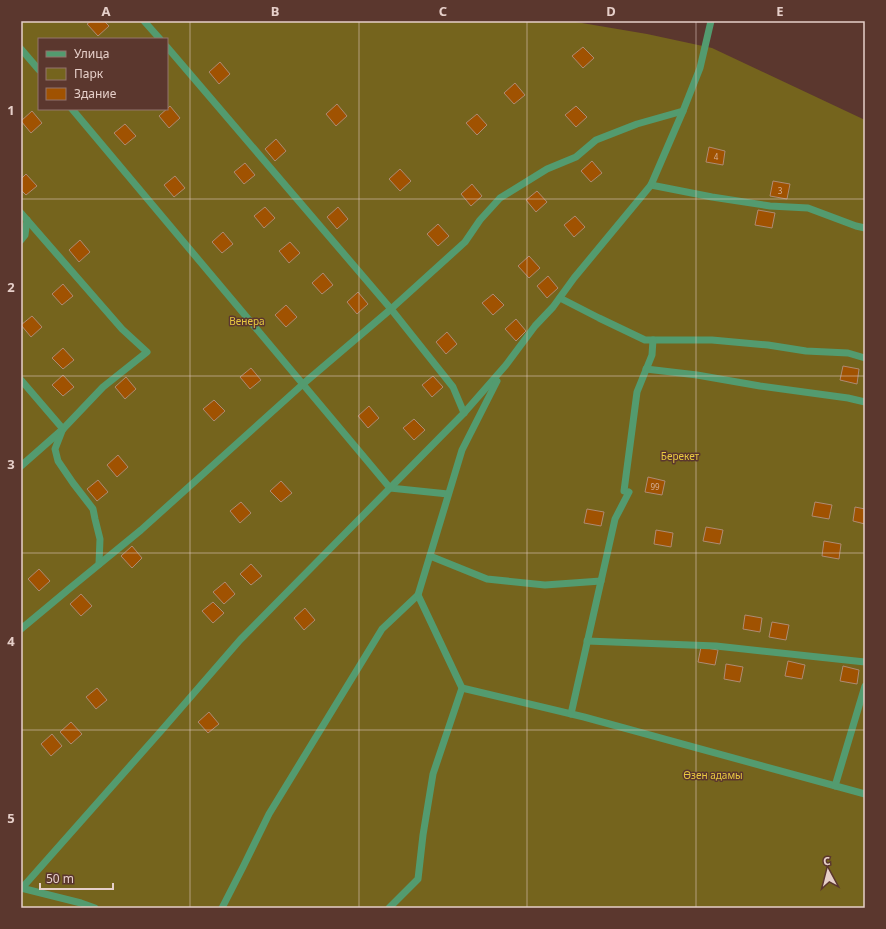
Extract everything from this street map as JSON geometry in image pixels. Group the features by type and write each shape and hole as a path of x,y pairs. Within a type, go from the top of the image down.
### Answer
{"street":[{"path":"144,21 159,38"},
{"path":"95,908 21,888 240,640 464,413 506,365 535,326 553,307 574,278 651,185 700,68 711,21"},
{"path":"168,48 391,309 453,387 464,413"},
{"path":"21,49 38,69"},
{"path":"73,110 390,488 448,494"},
{"path":"21,630 69,588 141,530 303,384 391,309 465,242 480,220 500,198 547,169 576,156 596,140 637,124 683,111"},
{"path":"651,185 712,197 770,206 808,208 865,228"},
{"path":"21,212 122,328 147,352 103,387 63,429 21,466"},
{"path":"21,240 25,235 27,220"},
{"path":"560,298 645,340 712,340 848,353 865,358"},
{"path":"571,714 615,520 626,491 637,392 652,355 653,340"},
{"path":"646,369 697,375 760,386 848,398 865,402"},
{"path":"222,908 269,814 382,629 418,595 462,450 501,371"},
{"path":"21,380 63,429"},
{"path":"63,429 55,449 58,460 93,509 100,539 99,564"},
{"path":"430,556 487,579 545,585 601,581"},
{"path":"389,908 418,879 432,774 462,688 418,595"},
{"path":"587,641 716,646 865,662"},
{"path":"835,786 865,686"},
{"path":"462,688 571,714 865,794"}],"green space":[{"path":"21,21 570,21 647,34 712,48 865,120 865,908 21,908"}],"building":[{"path":"91,21 104,21 109,26 98,36 87,24"},
{"path":"583,47 594,58 583,68 572,56"},
{"path":"220,62 230,74 219,84 209,72"},
{"path":"515,83 525,95 514,104 504,93"},
{"path":"337,104 347,116 336,126 326,114"},
{"path":"170,106 180,118 169,128 159,116 166,110 168,110"},
{"path":"576,106 587,117 576,127 565,115"},
{"path":"32,111 42,123 31,133 21,121"},
{"path":"477,114 487,125 477,135 466,123"},
{"path":"125,124 136,136 125,145 114,133"},
{"path":"276,139 286,151 275,161 265,149"},
{"path":"709,147 725,151 723,165 706,162"},
{"path":"592,161 602,173 591,182 581,171"},
{"path":"245,163 255,175 244,184 234,172"},
{"path":"400,169 411,181 400,191 389,179"},
{"path":"26,174 37,186 26,195 21,190 21,179"},
{"path":"175,176 185,188 174,197 164,185"},
{"path":"773,181 790,184 787,199 770,196"},
{"path":"472,184 482,196 471,206 461,194"},
{"path":"537,191 547,202 536,212 526,200"},
{"path":"265,207 275,218 264,228 254,216"},
{"path":"338,207 348,219 337,229 327,217"},
{"path":"758,210 775,213 772,228 755,225"},
{"path":"575,216 585,227 574,237 564,225"},
{"path":"438,224 449,236 438,246 427,234"},
{"path":"223,232 233,244 222,253 212,242"},
{"path":"80,240 90,252 79,262 69,250"},
{"path":"290,242 300,253 289,263 279,251"},
{"path":"529,256 540,268 529,278 518,266"},
{"path":"323,273 333,285 322,294 312,283"},
{"path":"548,276 558,288 547,298 537,286"},
{"path":"63,284 73,296 62,305 52,294"},
{"path":"358,292 368,304 357,314 347,302"},
{"path":"493,294 504,305 493,315 482,303"},
{"path":"286,305 297,317 286,327 275,315"},
{"path":"32,316 42,327 31,337 21,325"},
{"path":"516,319 526,331 516,341 505,329"},
{"path":"447,332 457,344 446,354 436,342"},
{"path":"63,348 74,360 63,369 52,358"},
{"path":"843,366 859,369 857,384 840,380"},
{"path":"251,368 261,380 250,389 240,377"},
{"path":"63,375 74,387 63,396 52,385"},
{"path":"433,376 443,387 432,397 422,385"},
{"path":"126,377 136,389 125,399 115,387"},
{"path":"214,400 225,411 214,421 203,409"},
{"path":"369,406 379,418 368,428 358,416"},
{"path":"414,419 425,430 414,440 403,428"},
{"path":"118,455 128,467 117,477 107,465"},
{"path":"648,477 665,481 662,495 645,492"},
{"path":"98,480 108,492 97,501 87,489"},
{"path":"281,481 292,493 281,502 270,491"},
{"path":"241,502 251,513 240,523 230,511"},
{"path":"815,502 832,505 829,519 812,516"},
{"path":"855,507 865,509 865,524 853,521"},
{"path":"587,509 604,512 601,526 584,523"},
{"path":"706,527 723,530 720,544 703,541"},
{"path":"656,530 673,533 671,547 654,544"},
{"path":"824,541 841,544 839,559 822,556"},
{"path":"132,546 142,558 132,568 121,556"},
{"path":"251,564 262,576 251,585 240,574"},
{"path":"39,569 50,581 39,591 28,579"},
{"path":"225,582 235,594 224,604 213,592"},
{"path":"81,594 92,606 81,616 70,604"},
{"path":"213,602 224,613 213,623 202,611"},
{"path":"305,608 315,620 304,630 294,618"},
{"path":"745,615 762,618 760,632 743,629"},
{"path":"772,622 789,625 786,640 769,637"},
{"path":"701,647 718,650 715,665 698,662"},
{"path":"788,661 805,665 802,679 785,676"},
{"path":"726,664 743,667 740,682 724,679"},
{"path":"843,666 859,670 857,684 840,681"},
{"path":"97,688 107,700 96,709 86,697"},
{"path":"209,712 219,724 208,733 198,722"},
{"path":"71,722 82,734 71,744 60,732"},
{"path":"52,734 62,746 51,756 41,744"}],"park label":[{"name":"Венера","path":"247,321"},
{"name":"Берекет","path":"680,456"},
{"name":"Өзен адамы","path":"713,775"}]}
